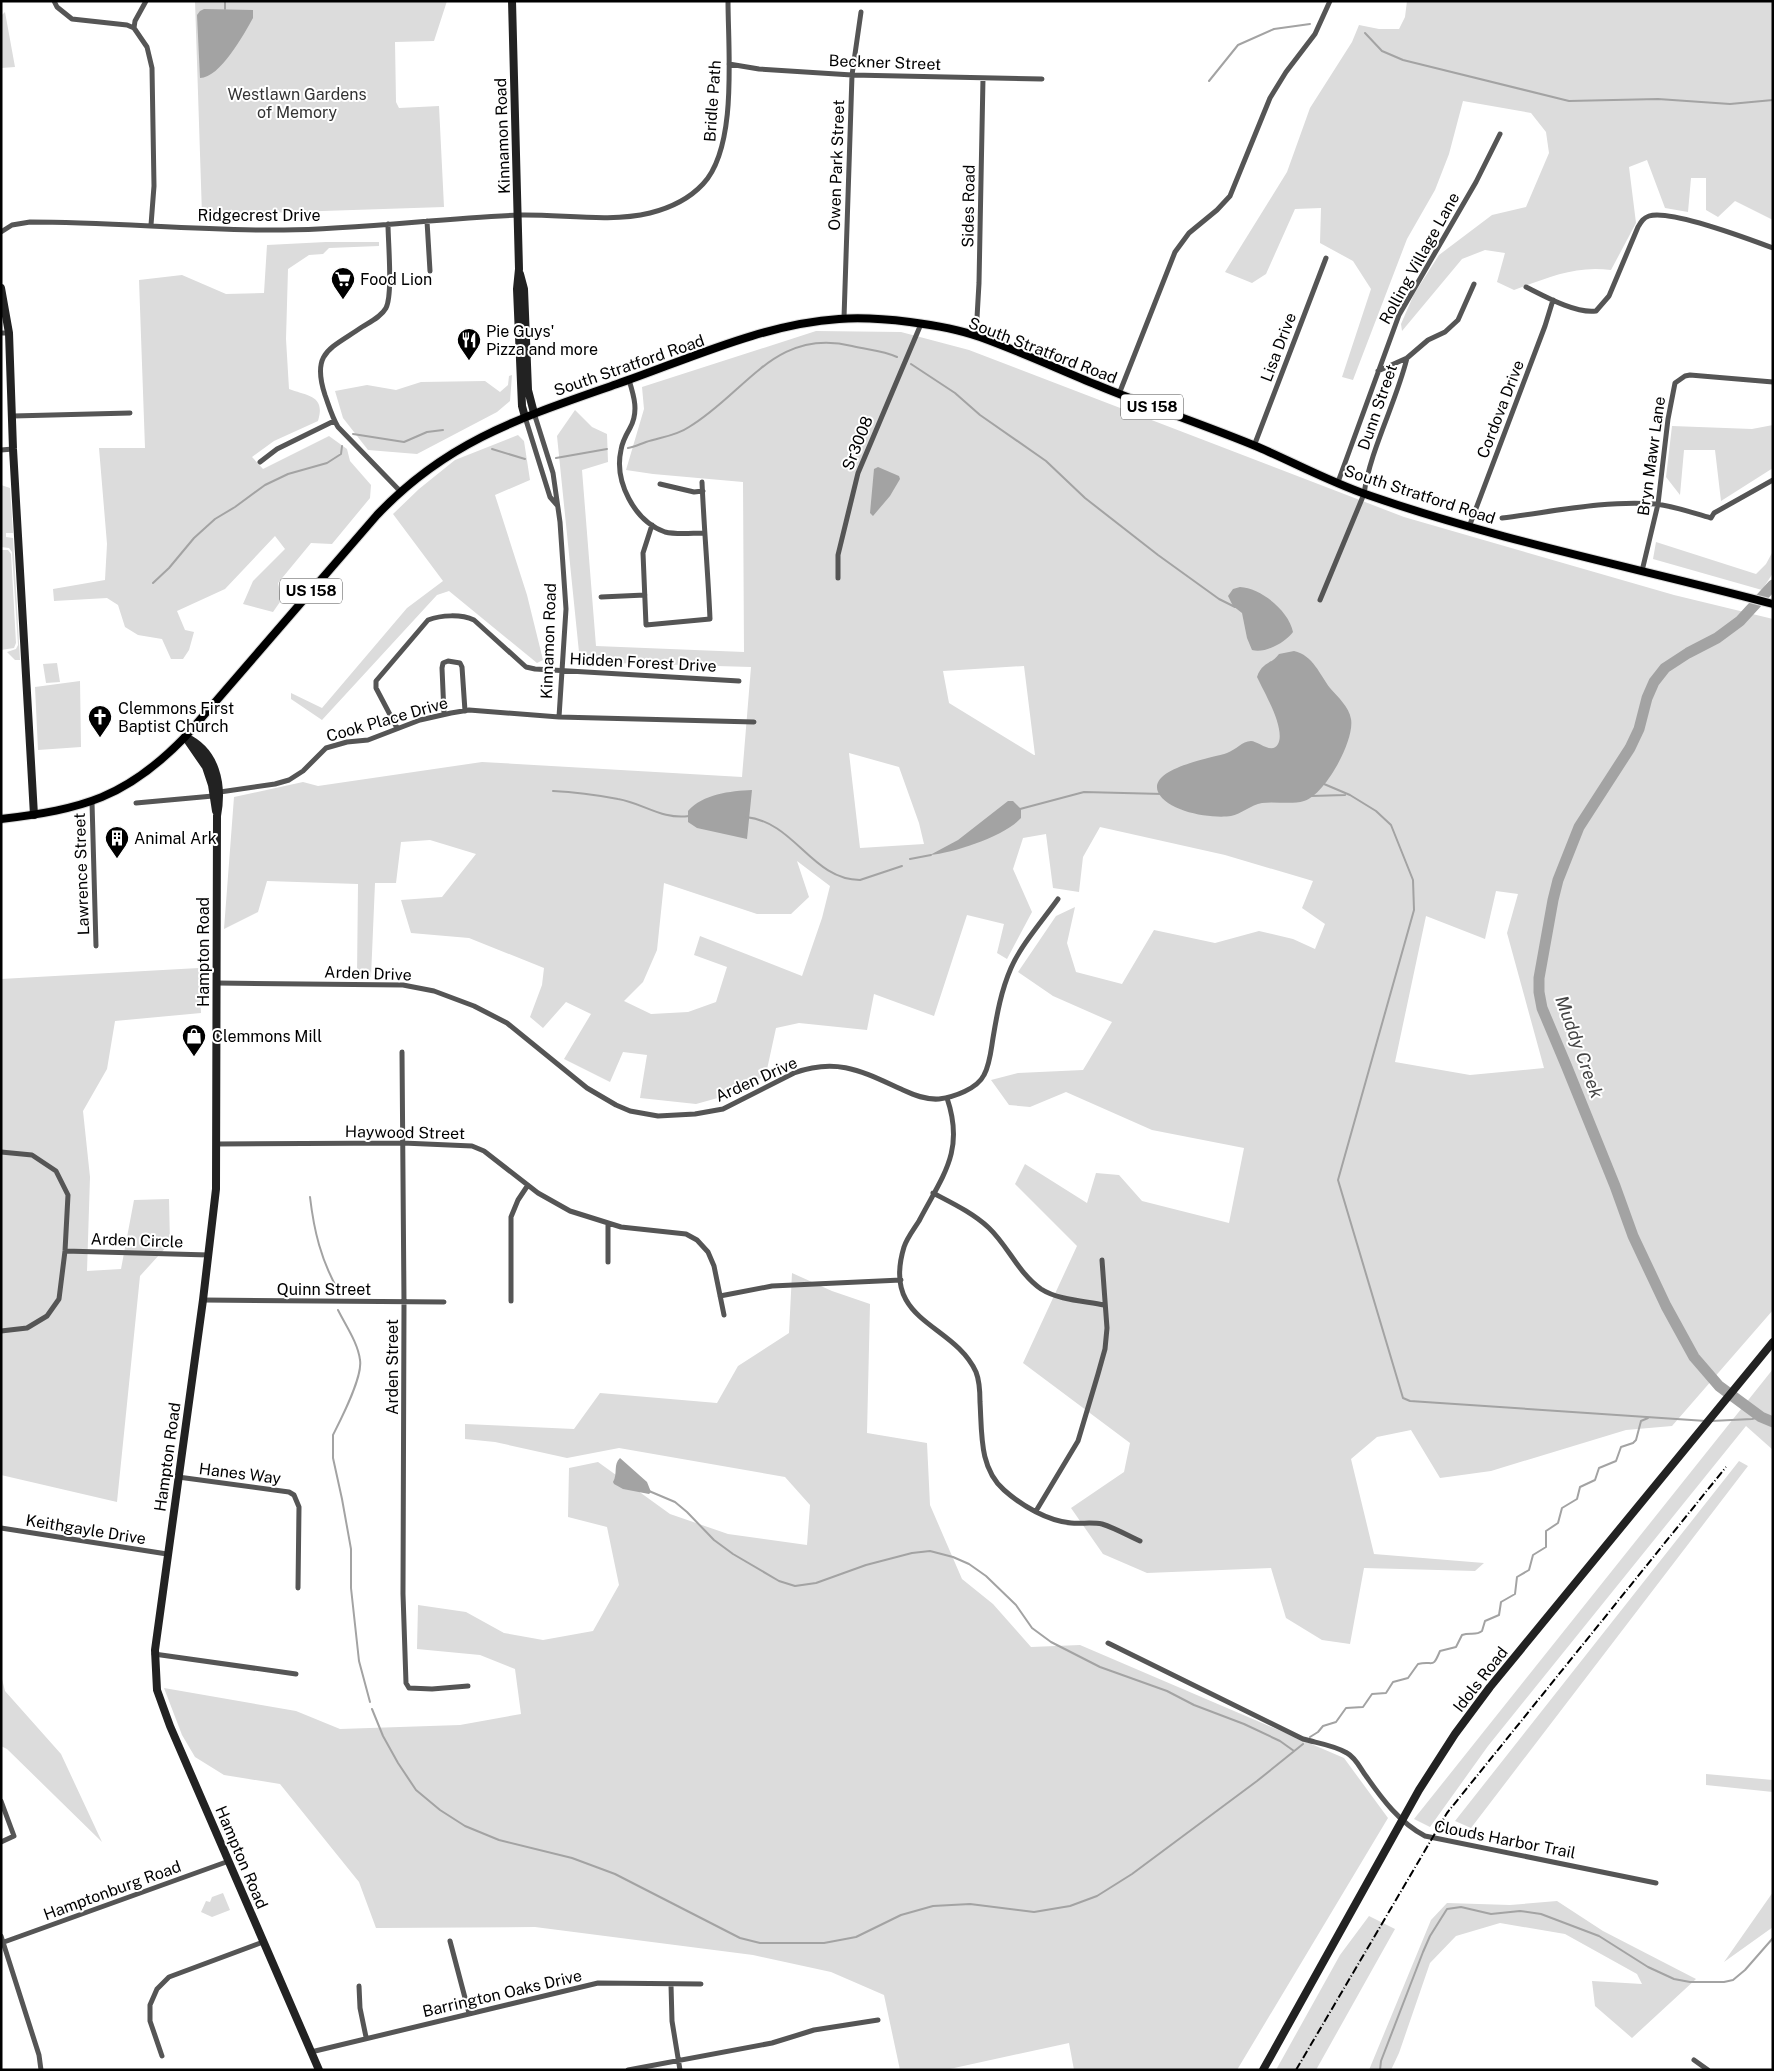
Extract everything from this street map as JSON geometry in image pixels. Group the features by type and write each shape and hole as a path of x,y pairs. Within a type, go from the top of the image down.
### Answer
{"main road":[{"name":"Kinnamon Road","path":"512,1 520,269 524,289 528,390 534,414"},
{"name":"Kinnamon Road","path":"520,269 516,289 522,406 525,417"},
{"path":"1,288 13,416 13,449 34,815"},
{"name":"South Stratford Road","path":"525,417 753,336 788,327 844,318 921,324 976,335 1119,394 1254,446 1364,494 1469,527 1773,604"},
{"name":"US 158","path":"1,819 34,815 92,802 116,792 162,760 185,737 358,536 400,491 450,453 470,441 525,417"},
{"name":"Hampton Road","path":"185,737 198,743 217,776 216,1189 209,1255 154,1654 157,1690 170,1726 319,2070"},
{"name":"Idols Road","path":"1263,2070 1437,1760 1472,1711 1773,1342"}],"street":[{"path":"54,1 57,7 72,18 128,25 134,28 147,47 152,68 154,186 151,225"},
{"path":"134,28 135,21 146,1"},
{"name":"Bridle Path","path":"518,215 615,217 635,215 663,209 684,200 695,191 711,174 722,148 727,120 728,1"},
{"path":"1119,394 1176,252 1189,233 1217,210 1230,196 1270,98 1286,72 1315,34 1330,1"},
{"name":"Owen Park Street","path":"844,318 852,75 861,12"},
{"name":"Beckner Street","path":"728,64 759,69 852,75 1042,79"},
{"name":"Sides Road","path":"976,335 979,283 983,78"},
{"name":"Rolling Village Lane","path":"1338,482 1399,314 1476,182 1500,134"},
{"name":"Ridgecrest Drive","path":"1,232 12,225 30,222 281,230 518,215"},
{"path":"1526,287 1553,300 1591,312 1601,308 1615,283 1638,227 1647,216 1658,215 1678,218 1773,248"},
{"path":"427,221 430,271"},
{"path":"388,224 389,292 386,308 377,318 329,350 319,366 320,379 334,421 351,442 400,491"},
{"name":"Lisa Drive","path":"1254,446 1326,258"},
{"path":"1378,371 1407,358 1428,340 1445,332 1458,320 1474,284"},
{"name":"Cordova Drive","path":"1469,527 1545,326 1553,300"},
{"name":"Sr3008","path":"838,578 838,555 858,473 921,324"},
{"name":"Dunn Street","path":"1320,600 1364,494 1367,477 1401,383 1407,358"},
{"name":"Bryn Mawr Lane","path":"1642,571 1658,504 1668,419 1676,383 1685,376 1773,382"},
{"path":"629,380 635,401 635,409 631,427 620,450 622,479 630,502 652,525 673,533 704,534"},
{"path":"13,416 130,413"},
{"name":"Kinnamon Road","path":"534,414 553,473 560,522 566,610 559,717"},
{"name":"Kinnamon Road","path":"525,417 550,497 557,506"},
{"path":"260,462 277,449 334,421"},
{"path":"1,450 13,449"},
{"path":"544,476 553,473"},
{"path":"1502,518 1615,504 1658,504 1712,518 1714,514 1773,480"},
{"path":"652,525 643,553 646,625 710,619 702,482"},
{"path":"660,484 694,492 702,491"},
{"path":"601,597 645,595"},
{"name":"Hidden Forest Drive","path":"397,728 376,688 376,681 428,620 435,617 467,617 474,620 526,667 535,669 739,681"},
{"path":"444,714 442,668 448,660 460,662 462,667 464,711"},
{"name":"Cook Place Drive","path":"136,803 217,794 275,784 289,780 304,771 326,748 347,742 368,740 420,720 464,711 559,717 754,722"},
{"name":"Lawrence Street","path":"92,802 96,946"},
{"name":"Arden Drive","path":"216,984 403,985 434,991 474,1006 508,1023 587,1088 616,1106 630,1111 658,1116 695,1114 723,1109 794,1073 805,1069 828,1066 859,1070 924,1098 947,1098 964,1092 984,1076 988,1065 1000,996 1012,966 1058,899"},
{"name":"Arden Street","path":"402,1052 404,1302 403,1594 406,1683 409,1688 432,1689 468,1686"},
{"path":"947,1098 952,1113 955,1134 954,1147 934,1193 905,1245 901,1262 900,1280 905,1297 917,1316 953,1344 975,1371 979,1382 982,1449 994,1479 1004,1490 1036,1511 1059,1521 1101,1524 1114,1528 1140,1541"},
{"name":"Haywood Street","path":"217,1144 403,1143 472,1146 484,1151 528,1185 570,1211 608,1224 650,1232 686,1234 697,1240 708,1252 714,1266 724,1314"},
{"path":"1,1152 32,1155 56,1171 68,1195 65,1251 59,1299 47,1316 27,1328 1,1331"},
{"path":"511,1301 511,1217 518,1200 528,1185"},
{"path":"934,1193 976,1217 990,1228 1020,1267 1040,1288 1052,1294 1104,1305"},
{"path":"608,1224 608,1262"},
{"name":"Arden Circle","path":"65,1251 209,1255"},
{"path":"1036,1511 1081,1433 1105,1349 1107,1328 1102,1260"},
{"path":"720,1296 772,1286 900,1280"},
{"name":"Quinn Street","path":"203,1300 444,1302"},
{"name":"Hanes Way","path":"178,1477 289,1492 294,1496 299,1507 298,1588"},
{"name":"Keithgayle Drive","path":"1,1528 167,1554"},
{"name":"Clouds Harbor Trail","path":"1108,1643 1303,1739 1334,1747 1348,1753 1407,1826 1425,1836 1656,1883"},
{"path":"154,1654 296,1674"},
{"path":"1,1802 14,1836 1,1842"},
{"name":"Hamptonburg Road","path":"2,1939 229,1861"},
{"path":"2,1939 39,2055 42,2070"},
{"path":"450,1941 469,2013"},
{"path":"162,2056 150,2021 150,2005 157,1989 170,1977 263,1942"},
{"name":"Barrington Oaks Drive","path":"311,2052 598,1983 701,1984"},
{"path":"671,1985 672,2021 680,2070"},
{"path":"359,1986 360,2008 366,2038"},
{"path":"628,2070 678,2059 772,2043 814,2030 878,2020"},
{"path":"1694,2060 1708,2070"}],"green space":[{"name":"Westlawn Gardens of Memory","path":"195,1 447,1 434,41 395,42 396,102 399,108 439,106 444,207 202,215"},
{"path":"1407,1 1772,1 1773,220 1735,201 1718,217 1706,210 1706,178 1691,178 1688,212 1665,208 1647,160 1629,167 1636,223 1611,270 1585,269 1573,271 1514,290 1497,282 1505,253 1485,250 1462,259 1402,331 1401,324 1414,294 1439,255 1492,215 1526,207 1549,153 1546,132 1531,113 1463,101 1449,154 1435,190 1407,239 1353,380 1342,377 1371,289 1353,261 1320,243 1321,208 1295,209 1266,274 1252,283 1225,272 1287,172 1310,108 1352,42 1359,25 1379,29 1399,29 1405,17"},
{"path":"5,12 15,67 1,68 1,16"},
{"path":"379,242 379,246 329,248 323,254 309,255 288,269 286,339 289,389 313,398 317,401 320,412 318,421 274,441 252,457 263,469 329,436 347,449 350,461 371,485 370,498 332,544 311,543 278,583 282,599 273,612 243,604 253,581 285,549 275,536 225,589 177,611 185,630 194,632 189,650 183,659 171,659 162,639 138,635 125,627 118,605 107,598 54,601 53,589 105,580 107,544 99,448 145,448 139,280 182,275 226,294 264,293 267,245"},
{"path":"816,331 901,332 969,350 1404,517 1674,595 1773,619 1773,1310 1672,1426 1626,1430 1491,1471 1440,1478 1411,1430 1377,1437 1351,1459 1374,1554 1484,1563 1475,1571 1364,1568 1350,1644 1322,1640 1286,1618 1271,1568 1147,1573 1103,1554 1071,1508 1124,1472 1130,1443 1023,1363 1077,1246 1015,1184 1025,1164 1087,1203 1096,1173 1119,1175 1142,1201 1229,1223 1244,1148 1152,1130 1066,1092 1030,1107 1009,1105 991,1080 1018,1073 1083,1070 1112,1022 1053,996 1018,972 1056,916 1075,907 1067,943 1076,972 1122,984 1154,930 1215,943 1259,931 1293,939 1315,949 1325,924 1302,908 1313,881 1225,855 1100,827 1083,857 1079,892 1053,888 1046,834 1023,838 1013,869 1032,912 1007,959 997,953 1004,924 967,915 934,1016 874,994 867,1030 799,1023 776,1028 766,1074 743,1091 696,1104 640,1098 647,1055 623,1052 610,1082 564,1059 591,1014 566,1002 543,1028 530,1017 542,985 544,968 469,938 411,933 401,900 442,897 476,854 430,840 401,842 396,883 375,883 371,977 357,976 358,884 267,881 258,912 224,929 234,797 303,782 318,786 482,762 742,777 751,667 580,662 557,436 575,410 592,427 607,434 608,462 582,470 596,646 744,652 743,482 626,470 644,409 642,387","holes":["1024,666 1035,755 949,703 943,671","849,753 899,767 919,823 924,844 860,848","797,861 830,886 822,918 802,976 700,936 694,955 727,967 716,1002 688,1012 651,1014 624,1001 643,982 657,950 664,883 757,914 791,914 809,897","1496,891 1518,894 1507,933 1544,1068 1470,1075 1395,1062 1426,916 1485,939"]},
{"path":"512,375 510,401 497,412 417,454 368,450 343,418 335,391 367,385 396,390 421,382 485,381 500,392 508,385 509,376"},
{"path":"1773,425 1773,468 1721,501 1715,450 1684,450 1680,495 1666,477 1672,426 1752,429"},
{"path":"518,435 524,441 530,480 495,495 527,595 543,660 537,663 449,591 437,595 322,720 291,699 291,693 322,708 407,608 443,581 393,514 419,489 455,460"},
{"path":"1,485 10,488 13,533 6,533 6,537 13,538 20,660 15,660 7,652 16,649 18,645 12,552 9,548 1,547"},
{"path":"1656,542 1756,574 1766,564 1773,551 1773,573 1762,590 1653,559"},
{"path":"1,550 8,550 11,554 16,643 14,648 1,650"},
{"path":"57,663 60,682 46,683 43,664"},
{"path":"80,681 81,747 38,750 35,687"},
{"path":"199,968 201,1013 115,1021 107,1069 83,1111 90,1177 87,1271 121,1269 134,1200 169,1199 170,1243 140,1276 117,1502 1,1475 1,979"},
{"path":"792,1273 832,1291 870,1304 867,1433 927,1443 930,1505 962,1579 993,1604 1031,1647 1080,1645 1344,1758 1388,1818 1237,2070 1074,2070 1069,2043 945,2070 900,2070 884,1995 831,1972 753,1955 535,1927 376,1928 359,1882 280,1784 224,1775 195,1757 182,1735 164,1688 296,1711 340,1729 460,1725 521,1714 515,1669 480,1655 417,1649 418,1605 466,1612 504,1633 543,1640 593,1631 619,1585 607,1527 568,1517 569,1468 598,1462 670,1514 728,1534 807,1545 810,1505 785,1477 619,1448 567,1458 495,1442 465,1439 465,1424 574,1429 600,1393 717,1403 738,1366 789,1333"},
{"path":"1773,1369 1773,1450 1746,1426 1488,1746 1430,1827 1414,1819"},
{"path":"1739,1461 1748,1466 1471,1828 1455,1821"},
{"path":"1,1675 5,1691 61,1754 102,1842 7,1749 1,1746"},
{"path":"1706,1774 1773,1780 1773,1792 1706,1785"},
{"path":"1773,1892 1773,1927 1724,1962"},
{"path":"223,1893 230,1910 212,1917 201,1912 206,1901 210,1902 212,1897"},
{"path":"1557,1901 1603,1931 1696,1979 1632,2038 1595,2006 1592,1981 1642,1984 1637,1974 1565,1934 1500,1923 1456,1936 1430,1963 1399,2053 1391,2070 1369,2070 1431,1920 1447,1903 1510,1905"},
{"path":"1369,1916 1395,1929 1316,2070 1276,2070 1340,1955"}],"shaded area":[{"path":"204,9 253,10 253,18 231,54 215,71 208,76 200,78 197,15"},
{"path":"878,467 899,476 900,479 890,496 873,516 870,513 874,469"},
{"path":"1240,587 1257,592 1273,602 1286,616 1290,624 1293,632 1290,636 1269,649 1252,650 1247,638 1242,613 1233,606 1228,596 1233,589"},
{"path":"1294,651 1301,653 1311,661 1330,688 1346,706 1351,719 1351,728 1343,753 1337,766 1321,789 1304,801 1294,803 1262,803 1235,815 1223,817 1191,813 1171,805 1163,799 1158,792 1158,784 1163,776 1172,770 1196,761 1227,753 1248,741 1269,748 1275,747 1278,744 1280,737 1277,720 1257,677 1262,668 1279,654"},
{"path":"752,790 747,839 697,828 688,822 688,811 694,805 709,797 735,791"},
{"path":"1008,801 1013,801 1021,809 1021,818 1013,825 979,842 952,851 930,855 958,840"},
{"path":"620,1458 647,1482 651,1492 649,1494 623,1489 614,1484 617,1463"}],"waterway":[{"path":"225,1 225,9"},
{"path":"1209,81 1238,45 1274,29 1310,24"},
{"path":"1365,33 1382,51 1403,60 1569,101 1658,99 1730,104 1773,100"},
{"path":"628,448 684,430 709,413 763,367 782,354 802,346 825,343 852,346 875,350 897,357"},
{"path":"911,364 955,393 980,415 1046,461 1085,498 1158,555 1219,599 1235,607"},
{"path":"353,434 404,442 427,432 443,430"},
{"path":"153,583 169,568 194,538 215,519 265,485 288,474 327,463 341,454 342,446"},
{"path":"492,449 525,459"},
{"path":"556,458 607,449"},
{"name":"Muddy Creek","path":"1773,585 1740,621 1717,638 1665,668 1654,682 1647,698 1639,729 1630,748 1579,827 1558,880 1539,978 1542,1008 1615,1186 1633,1236 1666,1306 1694,1357 1719,1386 1761,1417 1773,1422"},
{"path":"1324,784 1350,795 1376,811 1391,825 1413,880 1414,910 1338,1180 1403,1398 1410,1401 1706,1421"},
{"path":"553,791 618,799 670,816 689,816"},
{"path":"1020,809 1084,792 1163,794"},
{"path":"1311,796 1345,795"},
{"path":"746,817 763,821 778,829 829,871 843,877 860,880 902,866"},
{"path":"910,859 931,855"},
{"path":"310,1197 319,1245 327,1268 338,1290"},
{"path":"338,1310 354,1341 360,1360 355,1387 333,1435 333,1458 351,1549 351,1588 359,1661 370,1702"},
{"path":"1711,1421 1760,1417"},
{"path":"1310,1737 1323,1726 1336,1722 1346,1708 1363,1707 1372,1694 1386,1693 1393,1682 1408,1678 1418,1664 1434,1662 1440,1651 1456,1647 1462,1635 1475,1634 1482,1631 1485,1621 1499,1615 1501,1602 1515,1594 1517,1577 1529,1570 1533,1555 1546,1547 1546,1531 1558,1523 1562,1508 1577,1499 1580,1487 1595,1480 1599,1468 1616,1461 1621,1447 1636,1440 1641,1421 1648,1418"},
{"path":"649,1491 675,1502 714,1540 733,1554 779,1581 795,1586 816,1583 866,1565 912,1553 930,1551 953,1557 969,1564 986,1576 1016,1605 1032,1628 1051,1642 1100,1667 1167,1691 1194,1705 1244,1724 1280,1741 1294,1751"},
{"path":"372,1709 383,1736 416,1790 440,1810 465,1826 499,1840 572,1858 615,1874 740,1938 760,1943 824,1943 856,1937 901,1915 933,1906 970,1904 1034,1912 1070,1906 1097,1896 1132,1874 1257,1781 1303,1744"},
{"path":"1380,2070 1381,2061 1423,1952 1430,1936 1447,1909 1461,1907 1491,1914 1520,1911 1541,1914 1599,1936 1648,1967 1674,1979 1690,1982 1724,1982 1733,1980 1745,1970 1773,1938"}],"railway":[{"path":"1296,2070 1447,1813 1726,1467"}],"place":[{"name":"Food Lion","path":"343,300"},
{"name":"Pie Guys' Pizza and more","path":"469,361"},
{"name":"Clemmons First Baptist Church","path":"100,738"},
{"name":"Animal Ark","path":"117,859"},
{"name":"Clemmons Mill","path":"194,1057"}]}
